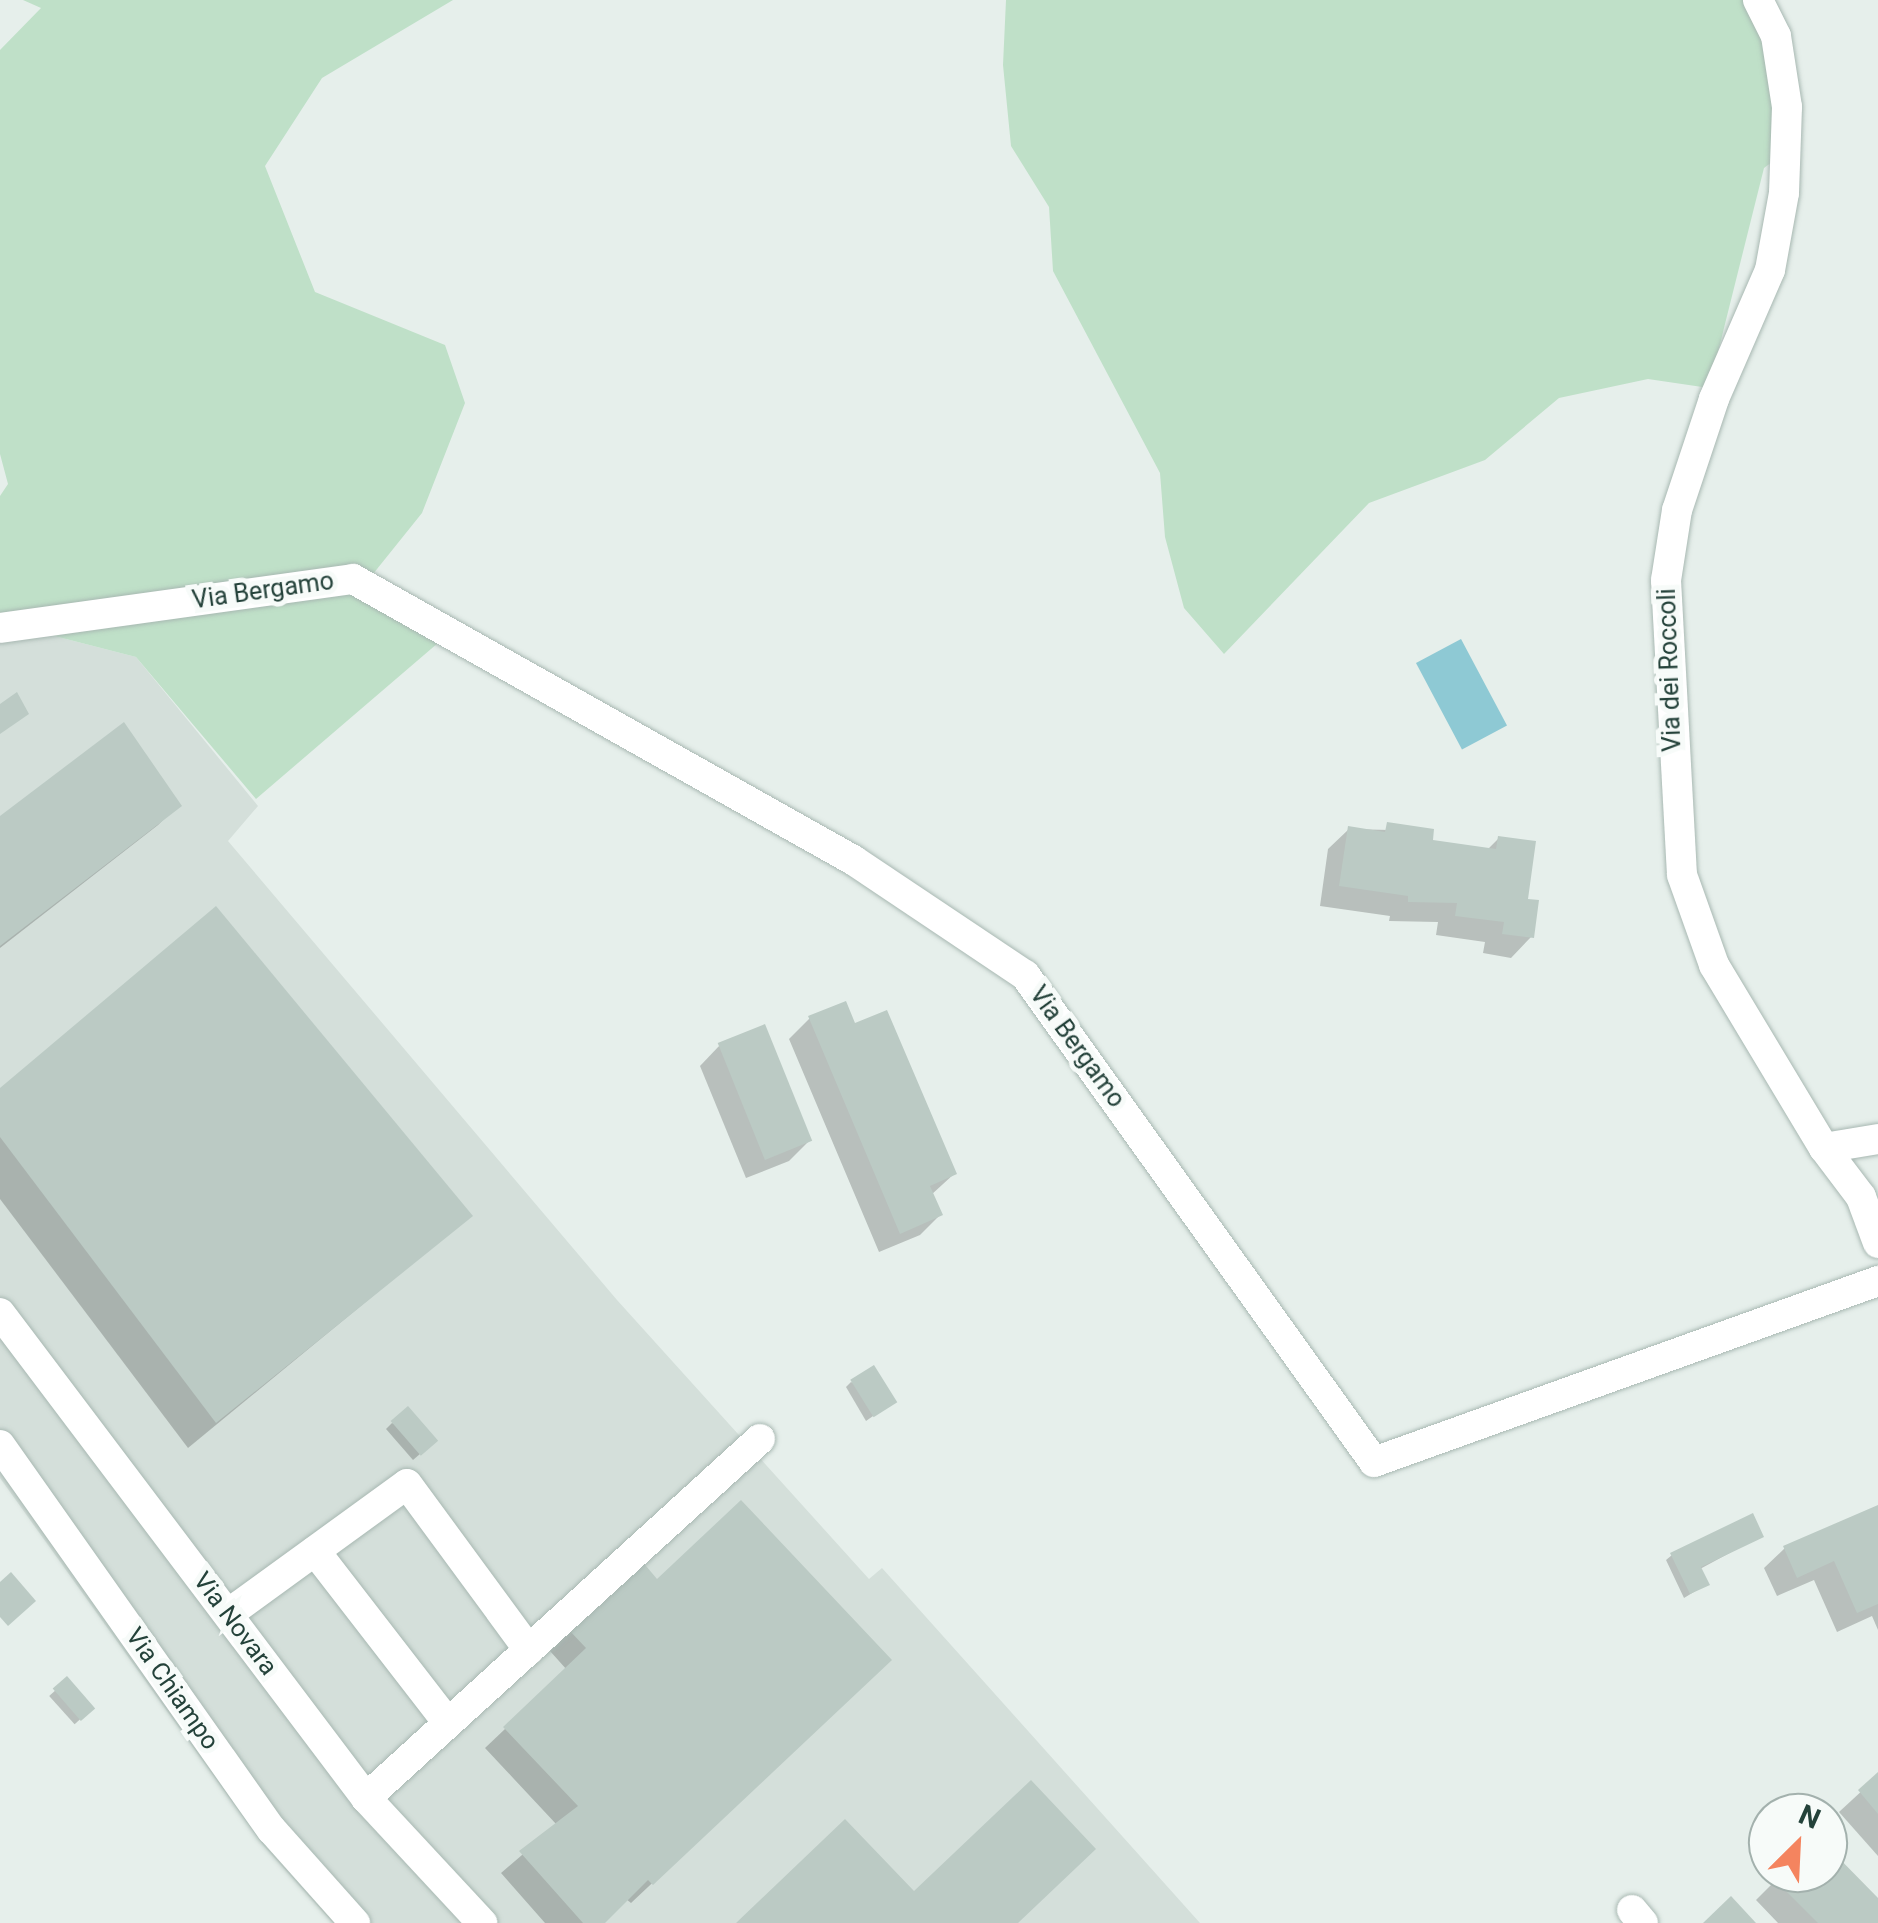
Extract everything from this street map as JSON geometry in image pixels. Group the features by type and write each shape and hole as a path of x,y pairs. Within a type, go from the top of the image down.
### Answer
{"street":[{"name":"Via dei Roccoli","path":"1758,0 1776,36 1787,106 1784,193 1770,270 1714,399 1677,510 1666,580 1682,875 1714,965 1824,1148 1861,1197 1878,1243"},
{"name":"Via Bergamo","path":"0,628 352,579 853,860 1025,975 1374,1462 1878,1281"},
{"path":"1824,1148 1878,1139"},
{"name":"Via Novara","path":"0,1314 366,1798 482,1923"},
{"path":"366,1798 760,1439"},
{"name":"Via Chiampo","path":"0,1445 272,1830 355,1923"},
{"path":"228,1614 408,1484 529,1650"},
{"path":"315,1551 448,1723"}],"shaded area":[{"path":"0,622 136,657 258,806 228,841 617,1300 869,1579 882,1568 1200,1923 333,1923 263,1845 0,1478"}],"green space":[{"path":"23,0 453,0 322,78 265,166 315,292 445,345 465,403 422,513 373,574 452,631 256,799 136,657 0,622 0,496 8,484 0,454 0,50 41,8"},
{"path":"1006,0 1758,0 1788,150 1764,168 1709,388 1648,379 1559,398 1485,460 1369,503 1224,654 1184,608 1165,537 1160,473 1053,271 1049,207 1011,146 1003,65"}],"water":[{"path":"1461,639 1507,726 1462,749 1416,663"}],"building":[{"path":"17,692 29,714 0,734 0,704"},
{"path":"124,722 182,806 0,946 0,816"},
{"path":"1387,822 1434,829 1433,840 1496,849 1498,836 1536,841 1528,899 1539,900 1534,938 1502,934 1504,922 1455,916 1457,903 1408,902 1408,896 1339,886 1348,826 1385,832"},
{"path":"216,906 473,1216 216,1423 0,1137 0,1088"},
{"path":"846,1001 855,1023 887,1010 957,1174 930,1186 943,1215 900,1234 808,1016"},
{"path":"765,1024 812,1141 765,1160 718,1043"},
{"path":"874,1365 897,1402 874,1417 850,1380"},
{"path":"408,1406 438,1441 421,1456 391,1421"},
{"path":"741,1500 892,1660 653,1885 648,1880 605,1923 583,1923 519,1851 578,1806 503,1727 586,1648 568,1629 641,1560 657,1579"},
{"path":"1878,1505 1878,1604 1857,1613 1834,1561 1797,1578 1783,1546"},
{"path":"1753,1513 1764,1537 1701,1567 1710,1585 1690,1594 1670,1553"},
{"path":"11,1572 36,1601 8,1626 0,1617 0,1582"},
{"path":"67,1676 95,1708 81,1721 53,1688"},
{"path":"1878,1772 1878,1814 1858,1790"},
{"path":"1031,1780 1096,1849 1018,1923 736,1923 845,1819 914,1891"},
{"path":"1848,1867 1878,1898 1878,1923 1818,1923 1788,1893 1848,1893"},
{"path":"1731,1896 1756,1923 1703,1923"}]}
